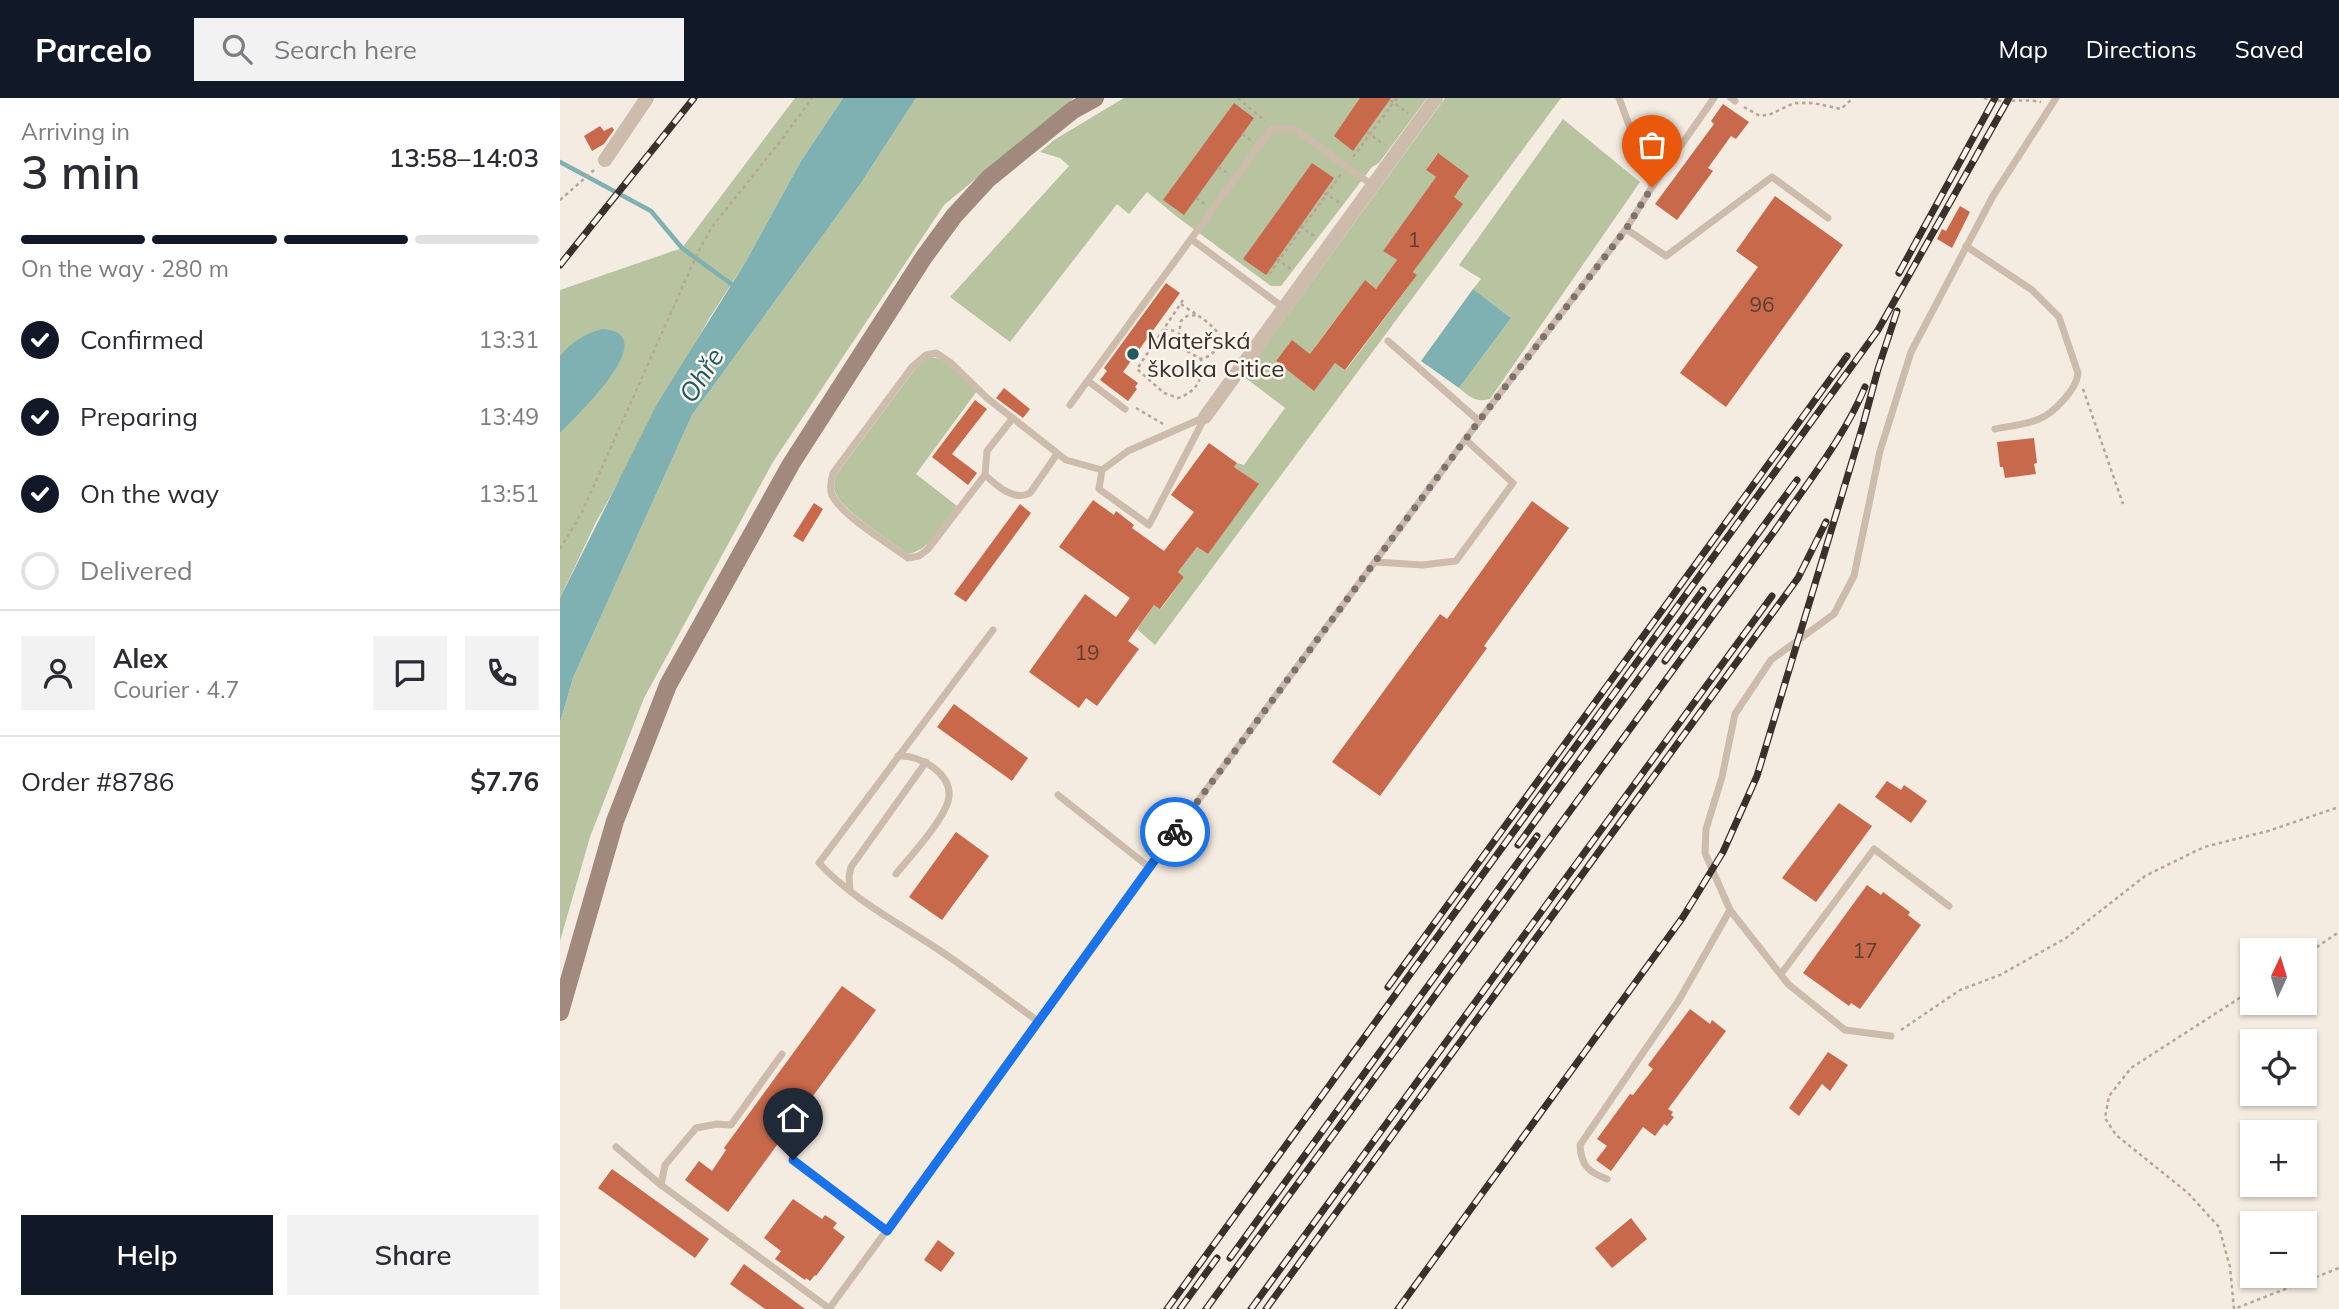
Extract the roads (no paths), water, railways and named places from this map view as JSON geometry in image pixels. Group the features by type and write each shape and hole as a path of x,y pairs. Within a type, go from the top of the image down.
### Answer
{"street":[{"path":"605,160 648,98"},
{"path":"560,1012 615,821 668,685 791,464 924,257 954,216 988,179 1073,110 1095,98"},
{"path":"1205,417 1436,98"}],"lane":[{"path":"1619,98 1652,187"},
{"path":"617,1147 662,1185 830,1309 1149,866 1465,439 1626,229 1714,98"},
{"path":"1891,1036 1845,1030 1788,984 1730,910 1705,853 1706,829 1722,777 1735,714 1771,660 1834,614 1854,576 1880,451 1911,352 1993,196 2056,98"},
{"path":"1070,405 1271,129 1295,129 1372,185"},
{"path":"1626,229 1666,256 1772,177 1828,218"},
{"path":"1191,239 1284,308"},
{"path":"1966,246 2032,290 2059,317 2078,373 2069,392 2041,419 1995,429"},
{"path":"1388,341 1479,421"},
{"path":"1013,418 987,452 985,475 928,549 919,556 908,558 843,510 832,494 833,473 912,367 926,355 936,353 942,355 987,398 1013,418 1057,454 1074,464 1102,470"},
{"path":"1088,381 1123,407"},
{"path":"1205,417 1149,525 1099,489 1102,470 1128,451 1205,417"},
{"path":"1376,562 1422,565 1456,561 1513,483 1465,439"},
{"path":"985,475 1014,495 1024,496 1030,493 1057,454"},
{"path":"993,629 819,863 850,890 1039,1022"},
{"path":"896,874 937,823 950,798 946,780 926,762 916,757 898,756"},
{"path":"850,890 851,867 926,762"},
{"path":"1058,795 1149,866"},
{"path":"1780,974 1874,849 1949,906"},
{"path":"1607,1179 1590,1170 1581,1160 1580,1145 1679,1000 1730,910"},
{"path":"662,1185 665,1165 696,1128 717,1124 731,1125 782,1054"},
{"path":"793,1160 887,1231"}],"water":[{"name":"Ohře","path":"843,98 916,98 861,183 692,415 573,678 560,723 560,598 657,404 745,263 801,161"},
{"path":"1473,289 1511,318 1459,388 1421,361"},
{"path":"602,329 619,334 625,345 621,359 597,394 560,433 560,356 579,339"}],"waterway":[{"path":"560,162 651,211 682,248 734,286"}],"railway":[{"path":"560,265 694,98"},
{"path":"1899,273 1995,98"},
{"path":"1167,1309 1878,330 2009,98"},
{"path":"1398,1309 1683,917 1723,852 1757,776 1897,311"},
{"path":"1388,987 1847,356"},
{"path":"1206,1309 1776,529 1836,442 1865,387"},
{"path":"1665,661 1797,480"},
{"path":"1266,1309 1798,578 1826,522"},
{"path":"1518,845 1703,590"},
{"path":"1251,1309 1772,596"},
{"path":"1230,1258 1537,836"},
{"path":"1180,1309 1217,1258"}],"place":[{"name":"Mateřská školka Citice","path":"1133,354"}]}
